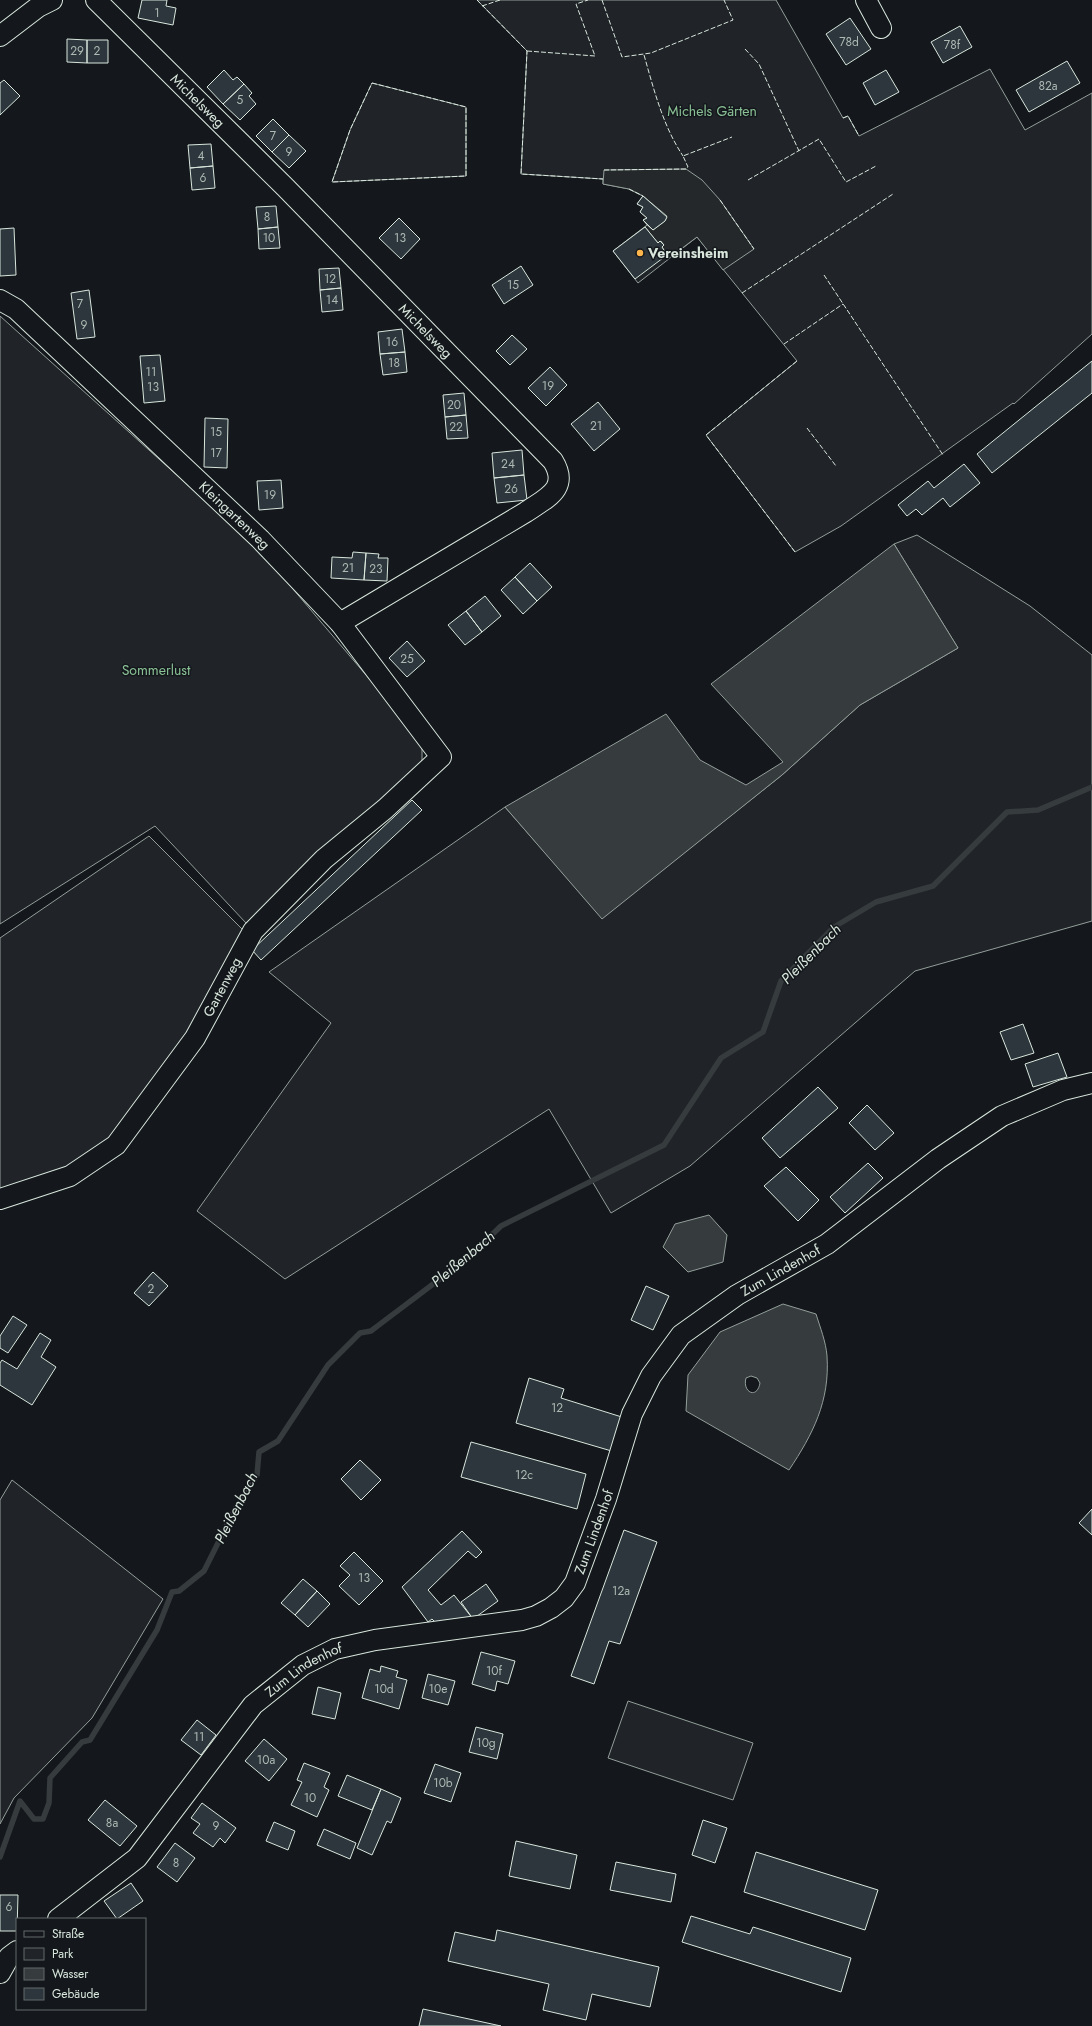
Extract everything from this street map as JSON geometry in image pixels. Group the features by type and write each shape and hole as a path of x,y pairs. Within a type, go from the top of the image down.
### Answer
{"street":[{"path":"0,36 38,7 52,0"},
{"name":"Michelsweg","path":"96,0 285,187 553,461 558,468 560,476 559,485 553,492 526,512 340,623"},
{"path":"866,0 881,28"},
{"name":"Kleingartenweg","path":"0,300 16,309 260,539 340,623 441,757"},
{"name":"Gartenweg","path":"0,1199 70,1176 116,1145 195,1038 252,931 324,859 385,809 441,757"},
{"name":"Zum Lindenhof","path":"59,1918 137,1858 252,1705 303,1665 336,1649 375,1640 522,1620 536,1616 564,1598 575,1583 606,1499 632,1414 651,1376 681,1335 737,1295 827,1244 938,1159 1002,1116 1063,1090 1092,1083"},
{"path":"0,1973 9,1957 16,1952"}],"green space":[{"name":"Michels Gärten","path":"477,0 776,0 843,118 848,116 859,136 990,69 1025,130 1092,93 1092,334 1014,404 1013,403 841,526 795,552 706,435 797,361 697,237 638,283 613,251 647,225 643,220 647,218 640,212 643,207 637,204 643,196 629,189 603,184 603,179 521,174 527,51"},
{"path":"372,83 466,107 466,176 332,182 350,130"},
{"name":"Sommerlust","path":"0,316 259,549 422,741 422,764 246,923 155,826 0,924"},
{"path":"917,535 1030,606 1092,655 1092,921 915,971 690,1166 611,1213 549,1109 285,1279 197,1211 331,1023 269,972 505,807 602,918 782,775 860,705 958,648 894,544"},
{"path":"149,836 243,930 191,1034 110,1144 65,1173 0,1194 0,938"},
{"path":"12,1480 163,1599 92,1718 14,1798 0,1824 0,1500"},
{"path":"628,1701 753,1743 733,1800 608,1758"}],"shaded area":[{"path":"686,169 702,180 720,200 754,249 723,270 697,237 669,258 662,247 664,245 661,241 658,243 645,227 647,225 653,230 665,221 667,216 643,196 629,189 603,184 604,170"}],"water":[{"path":"894,544 958,648 860,705 782,775 602,919 505,807 666,714 700,760 746,785 783,762 711,684"},
{"path":"709,1215 727,1235 723,1262 688,1272 663,1247 675,1224"},
{"path":"783,1304 816,1314 823,1335 827,1356 826,1388 823,1402 812,1430 798,1457 789,1470 686,1411 688,1375 720,1332","holes":["751,1376 757,1378 760,1383 758,1388 753,1393 750,1392 746,1387 746,1378"]}],"building":[{"path":"142,0 167,0 166,6 176,8 173,25 138,18"},
{"path":"850,18 871,49 846,65 826,34"},
{"path":"960,26 972,47 943,63 931,42"},
{"path":"67,39 87,40 87,63 67,62"},
{"path":"87,40 108,40 108,63 87,63"},
{"path":"1067,61 1080,83 1029,112 1016,90"},
{"path":"224,70 233,80 237,77 244,84 223,104 207,87"},
{"path":"886,70 899,92 875,105 863,83"},
{"path":"4,80 20,96 0,115 0,83"},
{"path":"244,84 252,93 249,96 256,104 240,120 223,104"},
{"path":"273,119 289,135 272,152 256,136"},
{"path":"289,135 306,151 289,168 272,152"},
{"path":"211,144 213,166 190,168 188,145"},
{"path":"213,166 215,188 192,190 190,168"},
{"path":"643,196 667,217 665,221 653,230 643,220 647,218 640,212 643,207 637,204"},
{"path":"276,206 278,227 258,229 256,207"},
{"path":"399,218 420,239 401,259 379,238"},
{"path":"278,227 280,248 259,249 258,229"},
{"name":"Vereinsheim","path":"645,227 658,243 660,241 664,245 662,247 667,255 635,279 613,251"},
{"path":"14,228 16,275 0,276 0,229"},
{"path":"521,266 533,285 504,304 492,285"},
{"path":"339,268 341,288 320,290 319,269"},
{"path":"341,288 343,310 322,312 320,290"},
{"path":"89,290 95,337 77,339 71,293"},
{"path":"402,329 405,352 380,354 378,332"},
{"path":"512,335 527,349 510,365 496,351"},
{"path":"405,352 407,372 383,375 380,354"},
{"path":"160,355 165,401 144,403 140,356"},
{"path":"1092,361 1092,393 992,473 977,454"},
{"path":"550,367 567,385 546,406 528,388"},
{"path":"464,393 466,415 445,417 443,395"},
{"path":"598,402 620,429 594,451 571,424"},
{"path":"466,415 468,438 447,439 445,417"},
{"path":"205,418 228,419 227,468 204,467"},
{"path":"522,450 524,475 494,478 492,453"},
{"path":"964,464 980,483 950,507 943,498 922,515 916,509 907,516 898,505 928,481 934,488"},
{"path":"524,475 527,500 497,503 494,478"},
{"path":"281,480 283,508 259,510 257,481"},
{"path":"353,552 366,553 364,580 331,578 332,557 352,558"},
{"path":"366,553 379,554 378,558 388,558 387,581 364,580"},
{"path":"530,563 552,587 537,601 515,577"},
{"path":"515,577 537,601 523,614 501,590"},
{"path":"485,596 501,616 482,632 466,611"},
{"path":"466,611 482,632 465,645 448,625"},
{"path":"407,641 425,661 407,677 389,658"},
{"path":"412,800 422,810 261,960 252,950"},
{"path":"1023,1024 1034,1053 1011,1060 1000,1032"},
{"path":"1058,1053 1067,1077 1033,1087 1025,1064"},
{"path":"818,1087 838,1108 780,1158 762,1138"},
{"path":"867,1105 894,1133 875,1150 849,1123"},
{"path":"868,1163 883,1178 845,1213 830,1197"},
{"path":"786,1167 819,1200 798,1221 764,1186"},
{"path":"153,1272 168,1286 149,1306 134,1293"},
{"path":"646,1286 669,1296 653,1330 631,1320"},
{"path":"13,1316 27,1325 8,1353 0,1348 0,1336"},
{"path":"40,1333 51,1340 41,1357 56,1367 32,1405 0,1385 0,1363 2,1360 17,1369"},
{"path":"529,1378 564,1389 561,1398 625,1418 615,1452 516,1423"},
{"path":"471,1442 586,1474 577,1509 461,1477"},
{"path":"360,1460 381,1480 361,1500 341,1479"},
{"path":"1092,1509 1092,1535 1079,1523"},
{"path":"624,1530 657,1542 620,1644 609,1641 594,1684 571,1676"},
{"path":"462,1531 482,1552 476,1558 468,1551 428,1590 441,1605 454,1595 473,1619 440,1627 432,1619 428,1622 402,1587"},
{"path":"354,1552 383,1581 359,1605 339,1586 350,1575 340,1566"},
{"path":"303,1579 317,1591 295,1615 281,1603"},
{"path":"486,1584 498,1601 473,1619 461,1602"},
{"path":"317,1591 330,1604 308,1627 295,1615"},
{"path":"481,1652 515,1661 508,1684 497,1681 495,1691 472,1684"},
{"path":"381,1666 398,1671 396,1677 407,1680 399,1709 362,1698 370,1669 380,1672"},
{"path":"428,1674 455,1681 448,1705 422,1698"},
{"path":"318,1687 341,1693 335,1719 312,1714"},
{"path":"197,1720 216,1735 201,1755 181,1740"},
{"path":"476,1727 503,1734 497,1759 469,1752"},
{"path":"264,1739 287,1759 269,1781 245,1761"},
{"path":"304,1763 330,1773 324,1787 329,1790 317,1817 291,1805 302,1782 297,1780"},
{"path":"435,1764 461,1773 451,1802 424,1793"},
{"path":"347,1775 381,1789 372,1810 338,1796"},
{"path":"381,1789 401,1798 391,1823 387,1821 372,1855 357,1848"},
{"path":"105,1800 137,1826 120,1846 88,1820"},
{"path":"202,1803 236,1828 225,1843 220,1838 213,1847 193,1833 200,1824 191,1818"},
{"path":"703,1820 727,1828 715,1863 692,1855"},
{"path":"274,1822 295,1831 288,1850 266,1841"},
{"path":"324,1829 356,1843 350,1859 317,1845"},
{"path":"516,1841 577,1855 570,1889 509,1876"},
{"path":"175,1843 195,1858 177,1882 157,1867"},
{"path":"756,1852 878,1890 865,1930 744,1892"},
{"path":"616,1862 676,1874 671,1902 610,1890"},
{"path":"131,1883 143,1901 116,1918 104,1901"},
{"path":"0,1895 18,1895 16,1931 0,1931"},
{"path":"691,1916 750,1934 753,1927 851,1958 841,1992 682,1942"},
{"path":"497,1930 659,1967 650,2007 592,1994 586,2020 543,2010 549,1984 448,1961 455,1932 495,1941"},
{"path":"423,2009 501,2026 419,2026"}],"waterway":[{"name":"Pleißenbach","path":"0,1857 20,1801 34,1819 43,1819 49,1803 50,1778 82,1742 90,1740 157,1630 172,1592 179,1591 204,1571 234,1511 257,1475 259,1452 278,1441 328,1365 360,1333 371,1331 454,1267 501,1226 664,1145 721,1058 763,1032 781,981 834,927 876,902 933,886 1007,812 1038,810 1092,787"}],"fence":[{"path":"477,0 527,51 521,174 603,179"},
{"path":"482,6 500,0"},
{"path":"527,51 595,56 576,4 588,0"},
{"path":"602,0 622,57 651,53 733,20 724,0"},
{"path":"745,49 759,64 799,151"},
{"path":"644,55 655,94 665,120 683,156"},
{"path":"372,83 466,107 466,176 332,182 350,130 372,83"},
{"path":"843,118 848,116 859,136"},
{"path":"604,170 686,169 688,167 683,156 732,137"},
{"path":"748,180 819,139 846,182 876,166"},
{"path":"629,189 643,196"},
{"path":"742,293 893,194"},
{"path":"720,200 754,249"},
{"path":"824,275 943,455"},
{"path":"784,344 843,304"},
{"path":"795,552 706,435 797,361"},
{"path":"807,428 836,466"}],"place":[{"name":"Vereinsheim","path":"640,253"}]}
